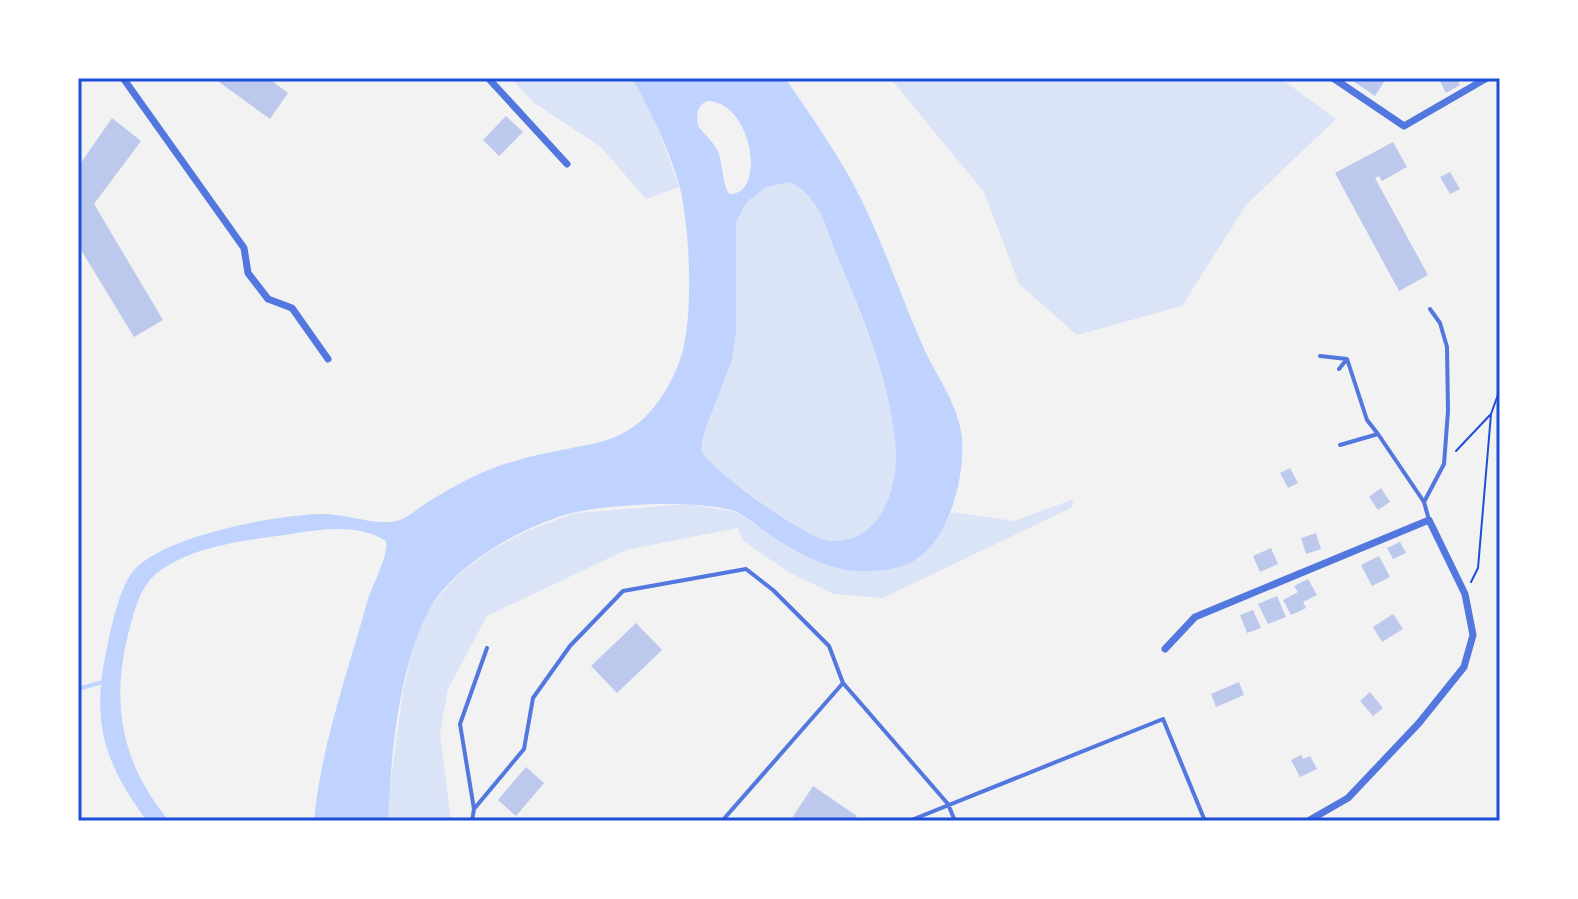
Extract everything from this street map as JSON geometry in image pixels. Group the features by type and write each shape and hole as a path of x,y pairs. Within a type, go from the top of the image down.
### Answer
{"street":[{"path":"123,78 244,248 248,273 268,299 292,308 328,359"},
{"path":"488,78 567,164"},
{"path":"1339,80 1404,126 1487,78"},
{"path":"1165,649 1195,617 1429,520 1465,594 1473,635 1464,667 1419,723 1348,798 1308,821"}],"lane":[{"path":"1424,502 1444,464 1448,411 1447,347 1440,323 1430,309"},
{"path":"1320,356 1347,359"},
{"path":"1339,369 1347,359"},
{"path":"1347,359 1367,420 1424,502 1429,520"},
{"path":"1340,445 1378,434"},
{"path":"474,809 524,749 533,698 570,646 623,591 746,569 773,590 829,646 843,683 948,804 955,821"},
{"path":"472,821 474,809 460,724 487,648"},
{"path":"722,821 843,683"},
{"path":"909,821 1163,719 1205,821"}],"path":[{"path":"1465,594 1478,568 1491,414 1500,389"},
{"path":"1444,464 1491,414"}],"shaded area":[{"path":"511,78 632,78 652,112 679,187 646,199 601,147 533,102"},
{"path":"890,78 1280,78 1336,119 1246,205 1182,306 1077,335 1019,284 984,192"},
{"path":"790,182 810,198 824,222 880,370 895,441 895,474 891,491 877,520 851,538 834,541 811,534 769,509 728,478 701,451 704,433 732,360 736,333 736,223 746,203 766,187"},
{"path":"1074,499 1071,508 883,598 834,594 790,573 743,541 738,528 626,550 487,616 448,689 440,733 451,821 388,821 403,690 415,640 429,608 456,577 491,550 527,531 575,513 687,504 736,512 801,554 933,542 952,512 1014,521"}],"water":[{"path":"632,78 785,78 815,122 861,199 924,349 957,415 962,438 961,470 953,505 938,537 909,563 890,569 864,571 839,568 814,560 731,510 696,505 654,504 592,509 557,518 514,536 472,563 439,595 428,612 403,686 391,769 388,821 314,821 336,709 368,599 383,561 386,541 362,531 323,530 201,551 171,564 146,585 137,605 124,654 121,705 130,753 139,776 169,821 147,821 112,761 101,722 100,701 113,620 120,596 136,568 151,556 172,546 249,523 319,514 379,522 397,521 456,485 496,467 600,442 623,433 648,414 670,384 683,350 688,313 688,247 683,205 676,174","holes":["708,101 724,106 736,117 745,132 751,166 748,181 741,191 729,194 717,150 698,126 698,111","790,182 810,198 824,222 873,347 887,394 895,441 895,474 891,491 877,520 851,538 834,541 811,534 769,508 728,477 701,450 704,433 732,360 736,333 736,223 746,203 766,187"]}],"building":[{"path":"222,78 268,78 288,93 270,119 219,82"},
{"path":"1356,78 1386,79 1375,96 1353,81"},
{"path":"1456,78 1460,85 1446,93 1439,79"},
{"path":"506,116 523,132 499,156 483,140"},
{"path":"112,118 141,141 94,204 163,320 134,337 78,245 78,167"},
{"path":"1393,142 1407,167 1382,181 1379,176 1375,178 1428,275 1399,291 1335,173"},
{"path":"1450,172 1460,189 1450,194 1440,177"},
{"path":"1290,468 1298,483 1288,488 1280,473"},
{"path":"1381,488 1390,502 1378,510 1369,497"},
{"path":"1316,533 1321,549 1306,554 1301,538"},
{"path":"1400,542 1406,553 1393,559 1387,548"},
{"path":"1271,548 1278,564 1260,572 1253,556"},
{"path":"1379,556 1390,577 1372,586 1361,565"},
{"path":"1308,579 1317,595 1303,602 1306,608 1291,615 1283,600 1298,592 1294,586"},
{"path":"1277,596 1286,617 1268,624 1258,604"},
{"path":"1253,610 1261,628 1247,633 1240,615"},
{"path":"1393,614 1403,629 1382,642 1373,627"},
{"path":"636,623 662,650 617,693 591,666"},
{"path":"1239,682 1244,695 1216,707 1211,694"},
{"path":"1370,692 1383,708 1373,716 1360,701"},
{"path":"1301,755 1303,759 1310,756 1317,769 1300,777 1291,760"},
{"path":"526,767 544,783 516,816 498,800"},
{"path":"813,786 857,816 854,821 790,821"}],"waterway":[{"path":"78,689 106,681"}]}
